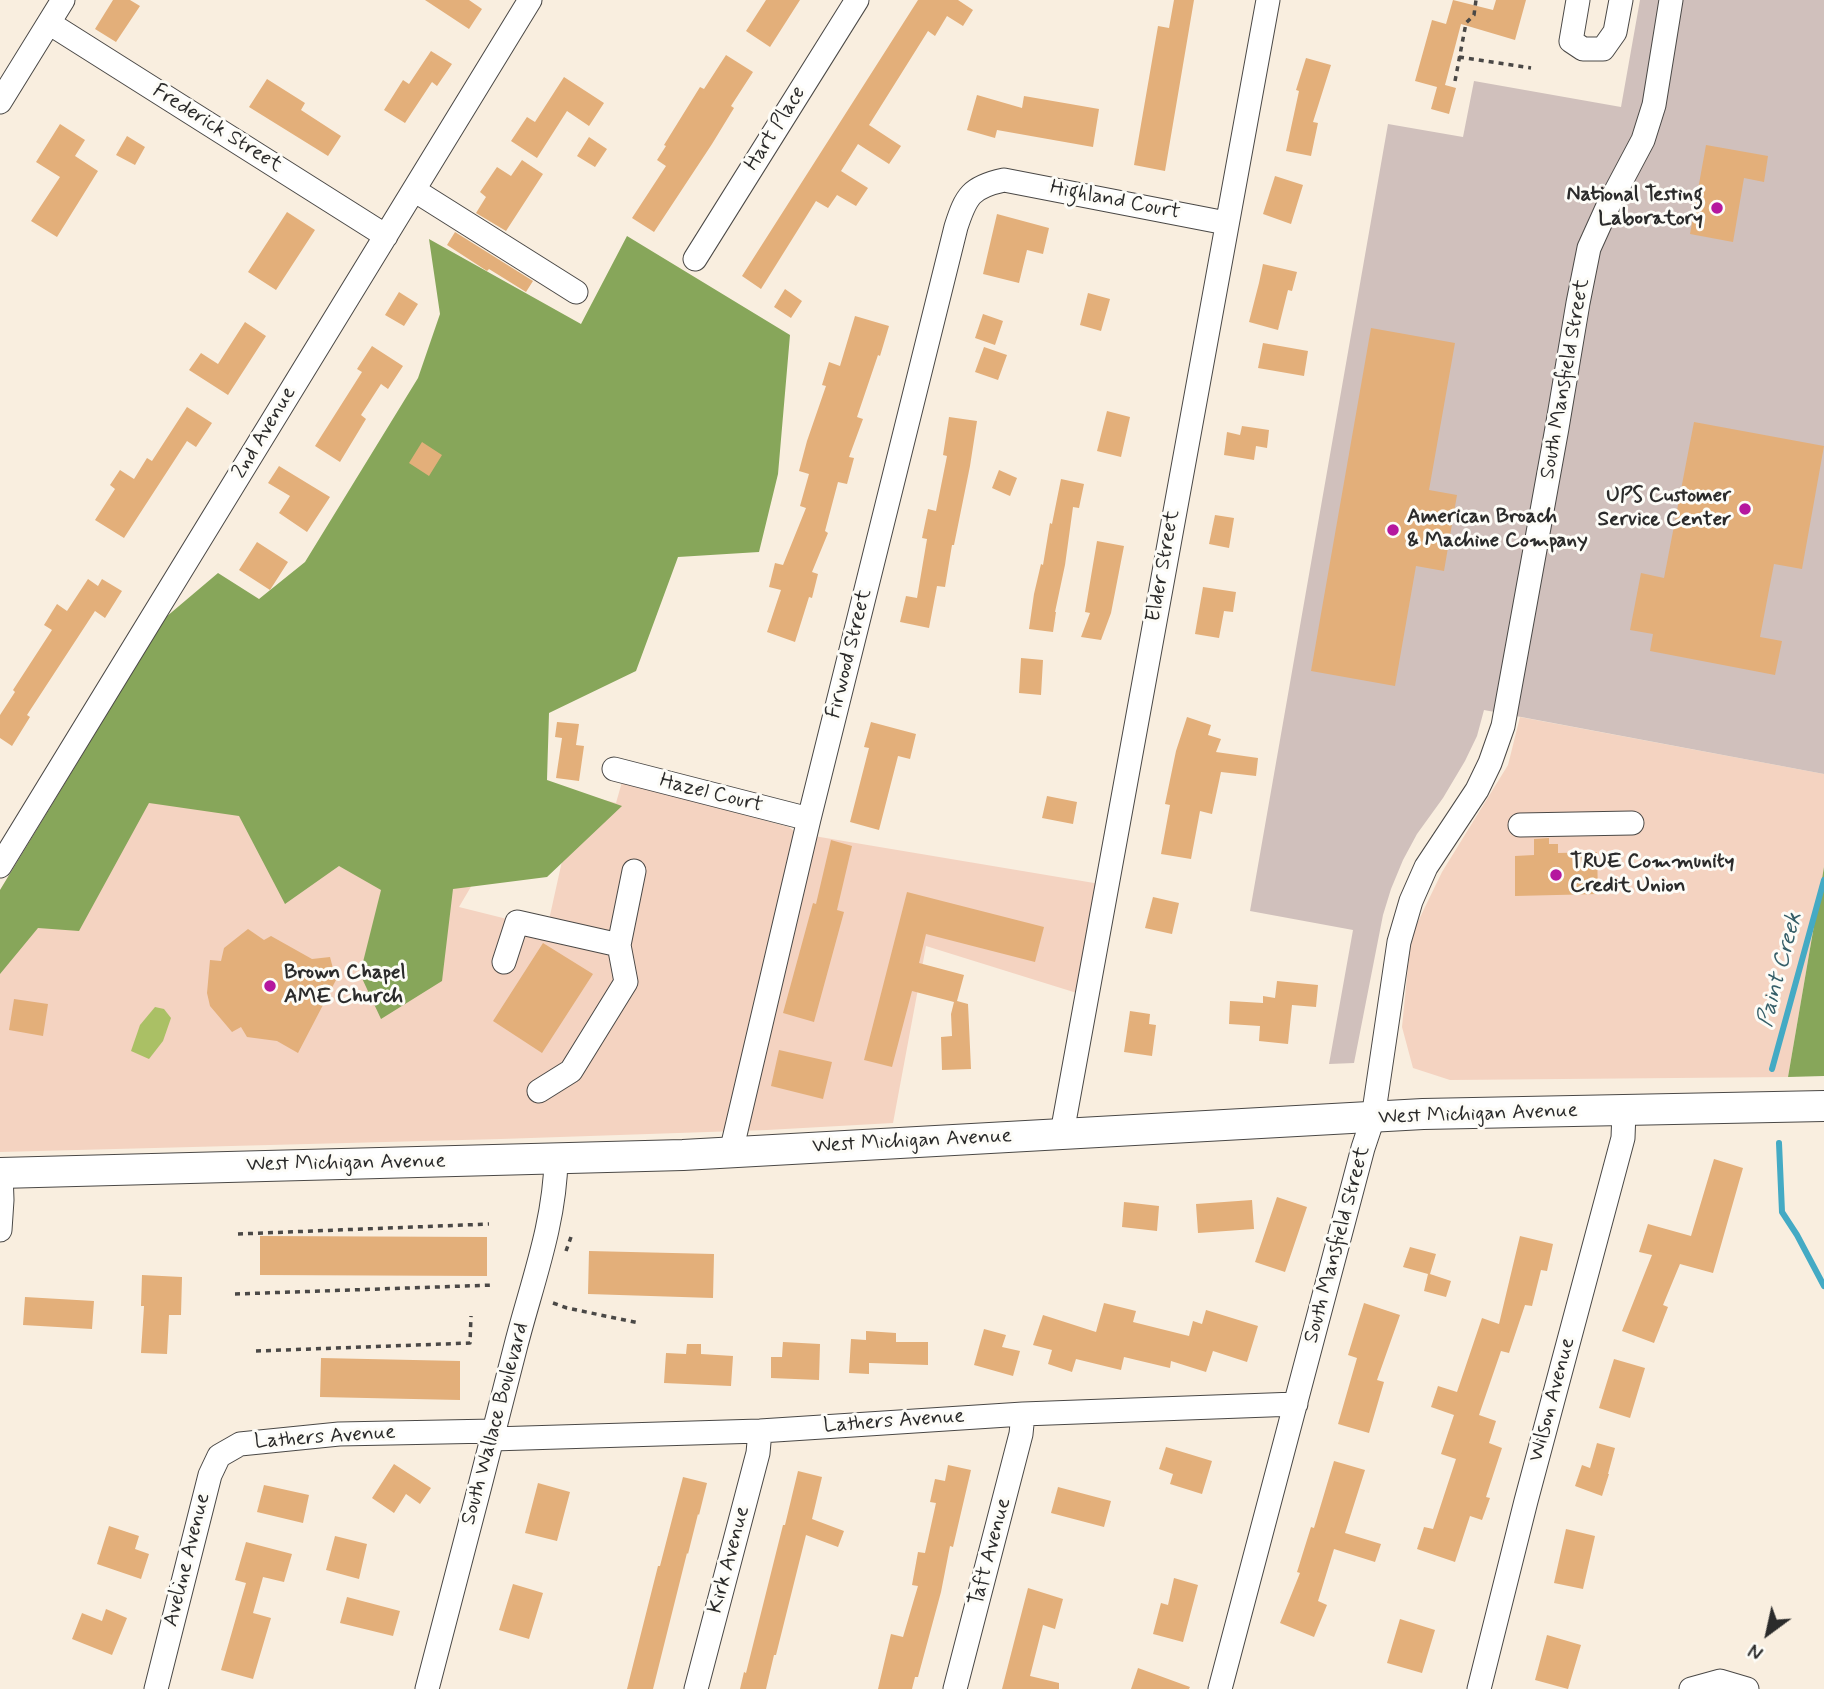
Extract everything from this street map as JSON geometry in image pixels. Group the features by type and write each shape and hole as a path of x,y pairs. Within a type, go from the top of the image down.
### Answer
{"main road":[{"name":"West Michigan Avenue","path":"0,1173 732,1152 1423,1114 1824,1106"}],"street":[{"path":"3,91 63,0"},
{"name":"2nd Avenue","path":"0,866 530,0"},
{"name":"Hart Place","path":"695,259 857,0"},
{"name":"Elder Street","path":"1062,1133 1268,0"},
{"path":"1578,0 1571,41 1583,49 1603,49 1615,32 1621,0"},
{"name":"South Mansfield Street","path":"1220,1689 1373,1118 1399,942 1411,901 1426,867 1477,790 1503,726 1589,248 1608,205 1643,140 1654,105 1671,0"},
{"name":"Frederick Street","path":"49,23 386,236"},
{"name":"Highland Court","path":"1004,180 1226,223"},
{"name":"Firwood Street","path":"732,1152 809,819 956,227 963,206 973,192 986,184 1004,180"},
{"path":"414,190 576,292"},
{"name":"Hazel Court","path":"614,769 809,819"},
{"path":"1520,825 1632,823"},
{"path":"539,1091 571,1071 626,982 619,945 634,871"},
{"path":"504,962 517,922 619,945"},
{"name":"Wilson Avenue","path":"1479,1689 1526,1501 1623,1139 1624,1111"},
{"name":"South Wallace Boulevard","path":"426,1689 547,1234 556,1186 556,1159"},
{"path":"0,1173 0,1230"},
{"name":"Lathers Avenue","path":"240,1444 339,1434 493,1435 760,1430 1023,1414 1296,1404"},
{"name":"Taft Avenue","path":"955,1689 1021,1434 1023,1414"},
{"name":"Kirk Avenue","path":"695,1689 758,1453 760,1430"},
{"name":"Aveline Avenue","path":"156,1689 210,1475 219,1456 240,1444"},
{"path":"1691,1689 1720,1681 1747,1689"}],"path":[{"path":"1455,81 1466,23 1474,15 1476,0"},
{"path":"1459,57 1531,68"},
{"path":"238,1234 489,1224"},
{"path":"566,1251 571,1237"},
{"path":"235,1294 494,1285"},
{"path":"553,1303 639,1323"},
{"path":"256,1350 470,1343 471,1316"}],"shaded area":[{"path":"1640,0 1824,0 1824,774 1484,710 1477,736 1465,761 1417,834 1391,889 1383,915 1354,1063 1329,1064 1353,930 1250,911 1388,124 1463,137 1474,81 1621,107"},
{"path":"166,617 502,834 459,907 547,929 577,793 616,803 622,782 789,827 796,833 1100,884 1080,994 926,946 893,1123 501,1139 0,1152 0,890"},
{"path":"1520,717 1824,774 1824,867 1788,1077 1450,1080 1413,1068 1402,1027 1411,936 1442,872 1508,765"}],"green space":[{"path":"627,236 790,335 778,474 759,552 678,557 636,671 549,713 547,780 622,806 547,877 453,889 442,981 381,1019 360,974 381,890 339,866 285,904 239,816 149,803 79,931 38,928 0,974 0,890 166,617 218,573 259,599 305,562 418,378 440,314 429,239 581,324"},
{"path":"1824,867 1824,1076 1788,1077"},
{"path":"155,1007 164,1009 171,1018 163,1041 149,1059 131,1051 140,1025"}],"building":[{"path":"113,0 130,0 140,6 116,42 95,29"},
{"path":"425,0 469,0 482,9 469,29"},
{"path":"766,0 800,0 770,47 746,31"},
{"path":"918,0 958,0 973,10 963,26 947,16 935,36 928,31 869,125 901,146 889,164 858,144 841,171 868,188 856,206 837,195 828,208 816,201 761,289 742,276"},
{"path":"1174,0 1194,0 1165,171 1134,165 1158,26 1169,28"},
{"path":"1453,0 1493,10 1496,0 1526,0 1515,40 1461,24 1445,85 1456,88 1449,114 1431,109 1437,87 1415,81 1432,20 1446,24"},
{"path":"431,51 452,64 437,86 432,82 405,123 384,110 403,80 409,84"},
{"path":"726,55 753,72 731,106 734,108 712,144 654,232 632,218 666,166 657,160 666,146 664,145 700,87 704,89"},
{"path":"1306,58 1331,65 1313,122 1318,123 1311,156 1286,151 1299,91 1296,90"},
{"path":"564,77 604,103 589,126 567,111 537,158 511,141 527,117 535,122"},
{"path":"267,79 305,103 301,110 341,136 328,156 249,107"},
{"path":"977,95 1022,108 1024,96 1099,109 1093,147 997,130 995,138 967,130"},
{"path":"60,124 85,140 75,156 98,171 57,237 31,221 60,177 36,162"},
{"path":"127,136 145,147 135,165 116,155"},
{"path":"589,137 607,149 595,167 577,156"},
{"name":"National Testing Laboratory","path":"1706,145 1768,156 1764,182 1744,178 1733,242 1690,234"},
{"path":"522,160 543,174 506,231 476,213 486,197 480,192 497,167 511,176"},
{"path":"1275,176 1303,185 1291,224 1263,214"},
{"path":"287,212 315,230 276,290 248,272"},
{"path":"997,214 1049,228 1043,254 1027,250 1019,283 983,274"},
{"path":"455,232 533,281 526,292 447,245"},
{"path":"1263,264 1297,272 1292,291 1288,290 1278,330 1249,322"},
{"path":"785,289 802,301 791,318 774,307"},
{"path":"399,292 418,304 404,326 385,315"},
{"path":"1088,293 1110,299 1101,331 1080,325"},
{"path":"983,314 1003,321 995,345 975,338"},
{"path":"855,316 889,326 857,417 863,419 849,457 854,458 847,484 838,482 825,531 828,533 812,572 818,574 812,598 809,597 795,642 767,632 781,590 769,587 775,563 783,565 806,508 800,506 809,474 799,471 826,386 822,385 829,362 840,366"},
{"path":"245,322 266,336 228,395 189,370 201,353 218,364"},
{"name":"American Broach & Machine Company","path":"1371,328 1455,343 1429,490 1457,495 1444,571 1416,566 1395,686 1311,671"},
{"path":"1263,343 1308,351 1304,376 1258,368"},
{"path":"372,346 403,366 388,389 381,384 361,415 366,419 340,462 315,446 362,372 357,369"},
{"path":"984,347 1007,355 998,380 975,372"},
{"path":"187,407 212,423 196,447 187,441 124,538 95,520 115,489 110,485 120,470 134,479 147,458 152,461"},
{"path":"1107,411 1130,417 1121,457 1097,451"},
{"path":"949,417 977,421 945,587 937,586 929,628 900,622 906,596 917,598 927,539 922,538 928,509 936,511 947,456 943,455"},
{"name":"UPS Customer Service Center","path":"1694,422 1824,446 1802,569 1774,564 1760,637 1782,641 1775,675 1650,651 1653,634 1630,630 1641,573 1664,578"},
{"path":"1242,426 1269,430 1267,448 1256,446 1254,460 1224,455 1227,432 1240,435"},
{"path":"422,442 442,455 429,476 409,463"},
{"path":"279,466 330,497 307,532 279,513 290,496 268,483"},
{"path":"999,470 1017,478 1010,496 992,488"},
{"path":"1061,479 1084,484 1079,508 1073,507 1053,632 1029,629 1034,594 1041,564 1043,565"},
{"path":"1215,515 1234,518 1229,548 1209,544"},
{"path":"1097,541 1124,546 1111,613 1101,640 1081,637 1090,613 1085,612"},
{"path":"257,542 288,562 270,590 239,570"},
{"path":"88,579 98,586 102,579 122,591 105,618 95,611 27,715 30,717 12,746 0,738 0,715 52,630 44,625 57,604 67,611"},
{"path":"1203,587 1236,592 1233,612 1224,611 1219,638 1195,634"},
{"path":"1021,658 1043,660 1041,695 1019,693"},
{"path":"1187,717 1211,725 1208,735 1221,739 1216,752 1258,758 1256,776 1221,772 1212,814 1200,811 1191,859 1161,854 1170,805 1165,804 1176,751"},
{"path":"557,722 579,724 576,745 584,746 579,781 556,778 562,738 555,737"},
{"path":"871,722 916,734 910,759 898,756 879,830 850,822 869,748 864,747"},
{"path":"1047,796 1077,802 1073,824 1042,818"},
{"name":"TRUE Community Credit Union","path":"1549,838 1549,844 1558,844 1558,853 1597,852 1598,894 1515,896 1515,856 1534,855 1534,839"},
{"path":"831,840 852,846 837,910 844,912 814,1022 783,1013 813,903 816,904"},
{"path":"907,892 1044,927 1035,962 926,934 919,963 964,975 957,1001 968,1004 971,1069 942,1070 941,1037 952,1036 951,1014 954,1002 912,991 892,1067 864,1060"},
{"path":"1153,897 1179,903 1172,934 1145,928"},
{"name":"Brown Chapel AME Church","path":"248,929 264,940 271,936 312,959 330,957 336,980 298,1053 277,1041 247,1037 241,1027 232,1032 210,1006 207,993 210,960 221,961 224,948"},
{"path":"543,943 593,974 542,1053 493,1021"},
{"path":"1277,981 1318,985 1316,1007 1292,1005 1288,1044 1259,1041 1260,1026 1229,1024 1230,1001 1263,1003 1263,996 1275,998"},
{"path":"14,999 48,1004 43,1036 9,1030"},
{"path":"1130,1011 1150,1014 1149,1024 1156,1025 1152,1056 1124,1052"},
{"path":"779,1050 832,1062 823,1099 771,1086"},
{"path":"1714,1159 1743,1168 1713,1273 1680,1264 1663,1305 1668,1307 1654,1343 1622,1331 1652,1255 1639,1252 1648,1224 1691,1236"},
{"path":"1277,1197 1307,1207 1285,1272 1255,1262"},
{"path":"1252,1200 1254,1229 1198,1233 1196,1204"},
{"path":"1124,1202 1159,1206 1157,1231 1122,1227"},
{"path":"260,1236 487,1237 487,1276 260,1275"},
{"path":"1520,1236 1553,1244 1547,1271 1541,1270 1532,1306 1525,1305 1509,1353 1501,1351 1479,1415 1496,1421 1489,1443 1502,1448 1486,1497 1490,1498 1482,1520 1470,1516 1455,1562 1417,1549 1424,1527 1433,1529 1456,1459 1441,1454 1454,1415 1431,1407 1438,1386 1457,1392 1482,1318 1499,1324"},
{"path":"1410,1247 1436,1254 1430,1274 1451,1281 1446,1297 1424,1291 1428,1274 1403,1267"},
{"path":"589,1251 714,1254 713,1298 588,1294"},
{"path":"142,1275 182,1277 181,1315 169,1315 167,1354 141,1353 144,1306 141,1306"},
{"path":"25,1297 94,1301 92,1329 23,1325"},
{"path":"1104,1303 1136,1311 1133,1322 1189,1336 1193,1321 1202,1324 1206,1310 1258,1326 1247,1362 1213,1351 1206,1372 1171,1361 1170,1368 1124,1357 1121,1370 1076,1359 1072,1372 1048,1364 1052,1350 1033,1345 1043,1315 1096,1332"},
{"path":"1364,1303 1400,1315 1377,1380 1384,1382 1369,1433 1338,1424 1357,1358 1348,1355"},
{"path":"984,1329 1006,1335 1002,1347 1020,1351 1013,1376 974,1365"},
{"path":"866,1331 896,1333 896,1342 928,1342 928,1365 869,1363 869,1374 849,1373 851,1339 866,1340"},
{"path":"783,1342 820,1344 819,1380 771,1378 771,1357 782,1357"},
{"path":"687,1344 701,1344 701,1354 733,1356 731,1386 664,1383 666,1353 686,1354"},
{"path":"321,1358 460,1361 460,1400 320,1397"},
{"path":"1614,1359 1645,1368 1630,1418 1599,1408"},
{"path":"1597,1443 1615,1448 1602,1496 1575,1486 1582,1465 1590,1468"},
{"path":"1166,1447 1212,1461 1202,1494 1170,1484 1173,1474 1159,1469"},
{"path":"1334,1461 1365,1470 1345,1533 1381,1544 1375,1562 1334,1549 1318,1601 1327,1605 1314,1637 1280,1623 1300,1573 1297,1572 1311,1527 1314,1528"},
{"path":"394,1464 431,1488 420,1504 406,1494 394,1513 372,1498"},
{"path":"948,1465 971,1470 918,1677 915,1677 912,1689 878,1689 891,1634 903,1637 918,1586 912,1585 918,1552 925,1553 936,1503 930,1502 935,1479 945,1481"},
{"path":"798,1471 822,1477 812,1519 844,1531 838,1547 806,1535 766,1689 740,1689 744,1672 746,1673"},
{"path":"683,1477 707,1483 699,1515 653,1689 627,1689 658,1566"},
{"path":"538,1483 570,1492 557,1541 525,1533"},
{"path":"264,1485 309,1495 303,1523 257,1512"},
{"path":"1058,1487 1111,1501 1104,1527 1051,1513"},
{"path":"109,1526 139,1536 135,1549 149,1554 141,1579 97,1564"},
{"path":"1566,1529 1595,1536 1583,1589 1554,1583"},
{"path":"335,1536 367,1544 359,1579 326,1570"},
{"path":"246,1542 292,1554 284,1582 263,1577 253,1613 271,1618 253,1679 221,1670 246,1583 235,1580"},
{"path":"1174,1578 1198,1585 1183,1642 1153,1634 1161,1603 1168,1605"},
{"path":"513,1584 543,1593 529,1639 499,1630"},
{"path":"1028,1588 1063,1599 1055,1629 1043,1625 1030,1676 1059,1683 1059,1689 1002,1689"},
{"path":"347,1597 400,1611 393,1636 340,1623"},
{"path":"106,1609 127,1618 112,1655 72,1639 82,1613 102,1621"},
{"path":"1400,1619 1435,1630 1422,1673 1387,1663"},
{"path":"1547,1635 1581,1645 1568,1689 1535,1680"},
{"path":"1138,1668 1190,1687 1131,1689"}],"waterway":[{"name":"Paint Creek","path":"1772,1069 1824,880"},
{"name":"Paint Creek","path":"1779,1143 1782,1212 1824,1286"}],"place":[{"name":"National Testing Laboratory","path":"1717,208"},
{"name":"UPS Customer Service Center","path":"1745,509"},
{"name":"American Broach & Machine Company","path":"1393,530"},
{"name":"TRUE Community Credit Union","path":"1556,875"},
{"name":"Brown Chapel AME Church","path":"270,986"}]}
